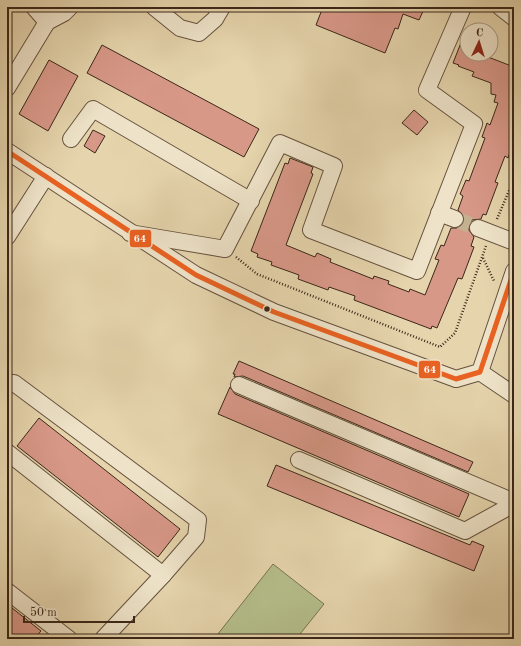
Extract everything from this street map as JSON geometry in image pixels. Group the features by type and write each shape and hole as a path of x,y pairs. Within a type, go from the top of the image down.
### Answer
{"street":[{"path":"34,7 47,22"},
{"path":"7,88 47,22 64,13 70,7"},
{"path":"154,7 180,28 200,33 215,20 222,7"},
{"path":"130,232 226,249 280,143 334,166 311,230 418,271 438,213 474,124 427,90 463,7"},
{"path":"500,7 514,18"},
{"path":"71,139 93,109 251,201"},
{"path":"7,151 196,275 274,312 456,379 480,372 514,394"},
{"path":"7,237 46,176"},
{"path":"438,213 454,219"},
{"path":"484,231 514,242"},
{"path":"480,372 514,271"},
{"path":"9,384 198,520 196,537 163,575 103,639"},
{"path":"239,385 514,503"},
{"path":"7,452 163,575"},
{"path":"299,460 465,531 514,503"},
{"path":"7,591 69,639"}],"path":[{"path":"226,249 257,274 440,348 455,333 484,231 514,179"},
{"path":"483,258 495,282"}],"green space":[{"path":"273,564 324,604 296,639 214,639"}],"building":[{"path":"323,7 425,7 419,20 403,14 398,29 395,28 385,53 316,25"},
{"path":"102,45 259,129 244,157 87,73"},
{"path":"459,48 459,62 499,61 514,67 514,141 508,158 505,156 495,182 498,183 486,215 483,214 481,219 472,220 469,224 469,230 474,237 471,246 474,247 462,279 458,278 437,328 432,326 431,329 354,300 355,296 329,287 328,290 298,279 299,275 271,265 272,262 257,257 258,254 251,251 285,163 288,164 290,158 313,167 311,173 313,174 286,245 315,257 317,253 331,259 330,262 373,279 374,276 389,281 388,284 409,292 410,289 425,295 439,260 435,259 441,245 444,246 451,228 457,228 464,223 464,217 458,210 463,196 460,194 466,180 469,181 485,138 482,137 487,123 490,125 498,103 494,102 496,95 491,94 491,83 472,76 474,72 453,63"},
{"path":"49,60 78,76 48,131 19,114"},
{"path":"414,110 428,122 417,135 402,123"},
{"path":"93,130 105,136 95,153 84,146"},
{"path":"239,361 473,462 468,472 243,376 234,377 235,374 233,374"},
{"path":"230,387 235,394 469,494 459,517 218,414"},
{"path":"39,418 180,529 158,557 17,446"},
{"path":"276,465 470,545 472,541 484,546 474,571 267,486"},
{"path":"7,604 41,631 34,639 7,639"}],"tunnel":[{"path":"455,219 478,228"}],"transit line":[{"name":"64","path":"7,151 196,275 274,312 456,379 480,372 514,271"}]}
